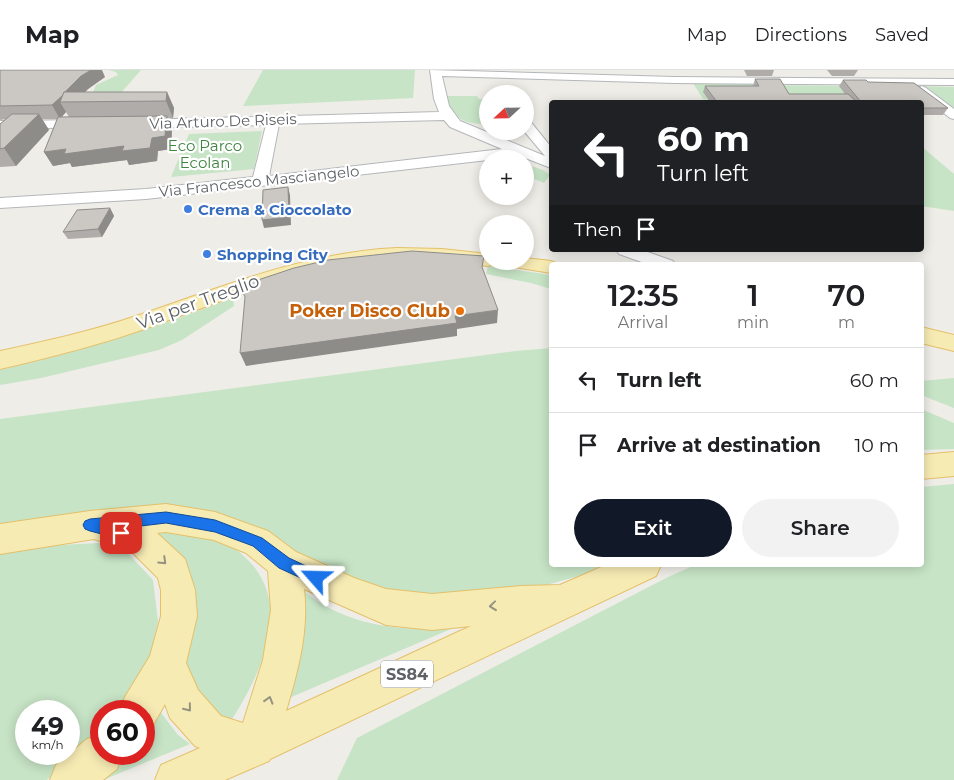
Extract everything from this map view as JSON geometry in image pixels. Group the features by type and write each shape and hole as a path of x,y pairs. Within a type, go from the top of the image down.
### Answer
{"main road":[{"name":"Via per Treglio","path":"0,360 88,339 270,276 316,264 367,256 420,253 479,259"},
{"path":"534,265 549,267"},
{"path":"924,336 954,343"},
{"path":"924,467 954,464"},
{"path":"0,539 90,525 166,518 215,526 257,542 284,563 349,593 386,607 432,612 521,603 559,602"},
{"path":"90,525 143,541 173,570 178,590 179,616 167,664 146,700"},
{"path":"167,664 184,704 209,732 255,747 282,660 289,610 284,563"},
{"name":"SS84","path":"176,780 255,747 559,602 639,567"},
{"path":"71,780 90,764"}],"street":[{"path":"549,163 461,127 446,116 441,104 436,71 479,74 633,74 954,82"},
{"path":"479,74 489,85"},
{"path":"911,82 954,115"},
{"name":"Via Arturo De Riseis","path":"128,124 446,116"},
{"path":"260,182 274,119"},
{"path":"0,125 99,124"},
{"path":"534,135 549,153"},
{"name":"Via Francesco Masciangelo","path":"0,203 146,194 493,155 517,149"},
{"path":"631,252 659,262"}],"green space":[{"path":"109,70 141,70 113,102 92,95 96,85 118,75 116,72"},
{"path":"263,70 415,70 413,98 243,106"},
{"path":"693,83 757,84 760,86 704,92 708,100 703,99"},
{"path":"767,85 847,86 858,96 798,100"},
{"path":"921,86 954,87 954,112"},
{"path":"446,96 477,96 479,99 479,123 460,119 449,104"},
{"name":"Eco Parco Ecolan","path":"262,131 254,169 171,177 189,134"},
{"path":"924,149 954,174 954,211 924,206"},
{"path":"534,167 549,174 544,183 534,179"},
{"path":"487,270 516,270 549,275 549,288 486,274"},
{"path":"233,298 234,306 182,340 159,350 41,378 0,385 0,370 65,354 160,325"},
{"path":"549,348 549,567 602,567 586,574 499,598 383,600 187,515 0,533 0,419"},
{"path":"954,378 954,408 924,396 924,381"},
{"path":"924,410 954,423 954,449 924,450"},
{"path":"954,484 954,780 337,780 357,738 690,567 924,567 924,487"},
{"path":"160,528 205,536 229,545 255,568 266,588 270,608 270,629 265,651 258,672 248,692 226,729 195,702 144,529"},
{"path":"98,543 123,548 153,580 158,622 144,682 129,700 90,700 90,743 80,752 80,700 15,700 15,765 65,765 47,780 0,780 0,552 41,546"},
{"path":"299,587 315,600 351,618 390,627 451,629 282,701"},
{"path":"159,710 178,735 190,744 155,758 155,715"},
{"path":"107,765 139,765 103,780 89,780"}],"building":[{"path":"0,70 91,70 81,76 52,105 0,106"},
{"path":"755,79 780,79 789,94 848,94 855,100 716,100 705,86 759,86"},
{"path":"843,80 914,83 948,108 924,108 924,100 859,100"},
{"path":"64,92 167,92 166,101 60,102"},
{"path":"12,114 39,114 4,148 0,149 0,124"},
{"path":"167,116 165,136 152,138 150,148 122,151 124,146 64,154 66,149 44,152 58,117"},
{"path":"288,187 289,217 262,220 263,190"},
{"path":"110,208 98,229 63,232 77,210"},
{"path":"412,251 479,256 479,270 483,270 498,310 455,316 457,323 240,353 245,297 240,286 294,268 328,260"}],"place":[{"name":"Crema & Cioccolato","path":"188,209"},
{"name":"Shopping City","path":"207,254"},
{"name":"Poker Disco Club","path":"460,311"}],"route":[{"path":"121,533 90,525 166,518 215,526 257,542 284,563 316,578"}]}
